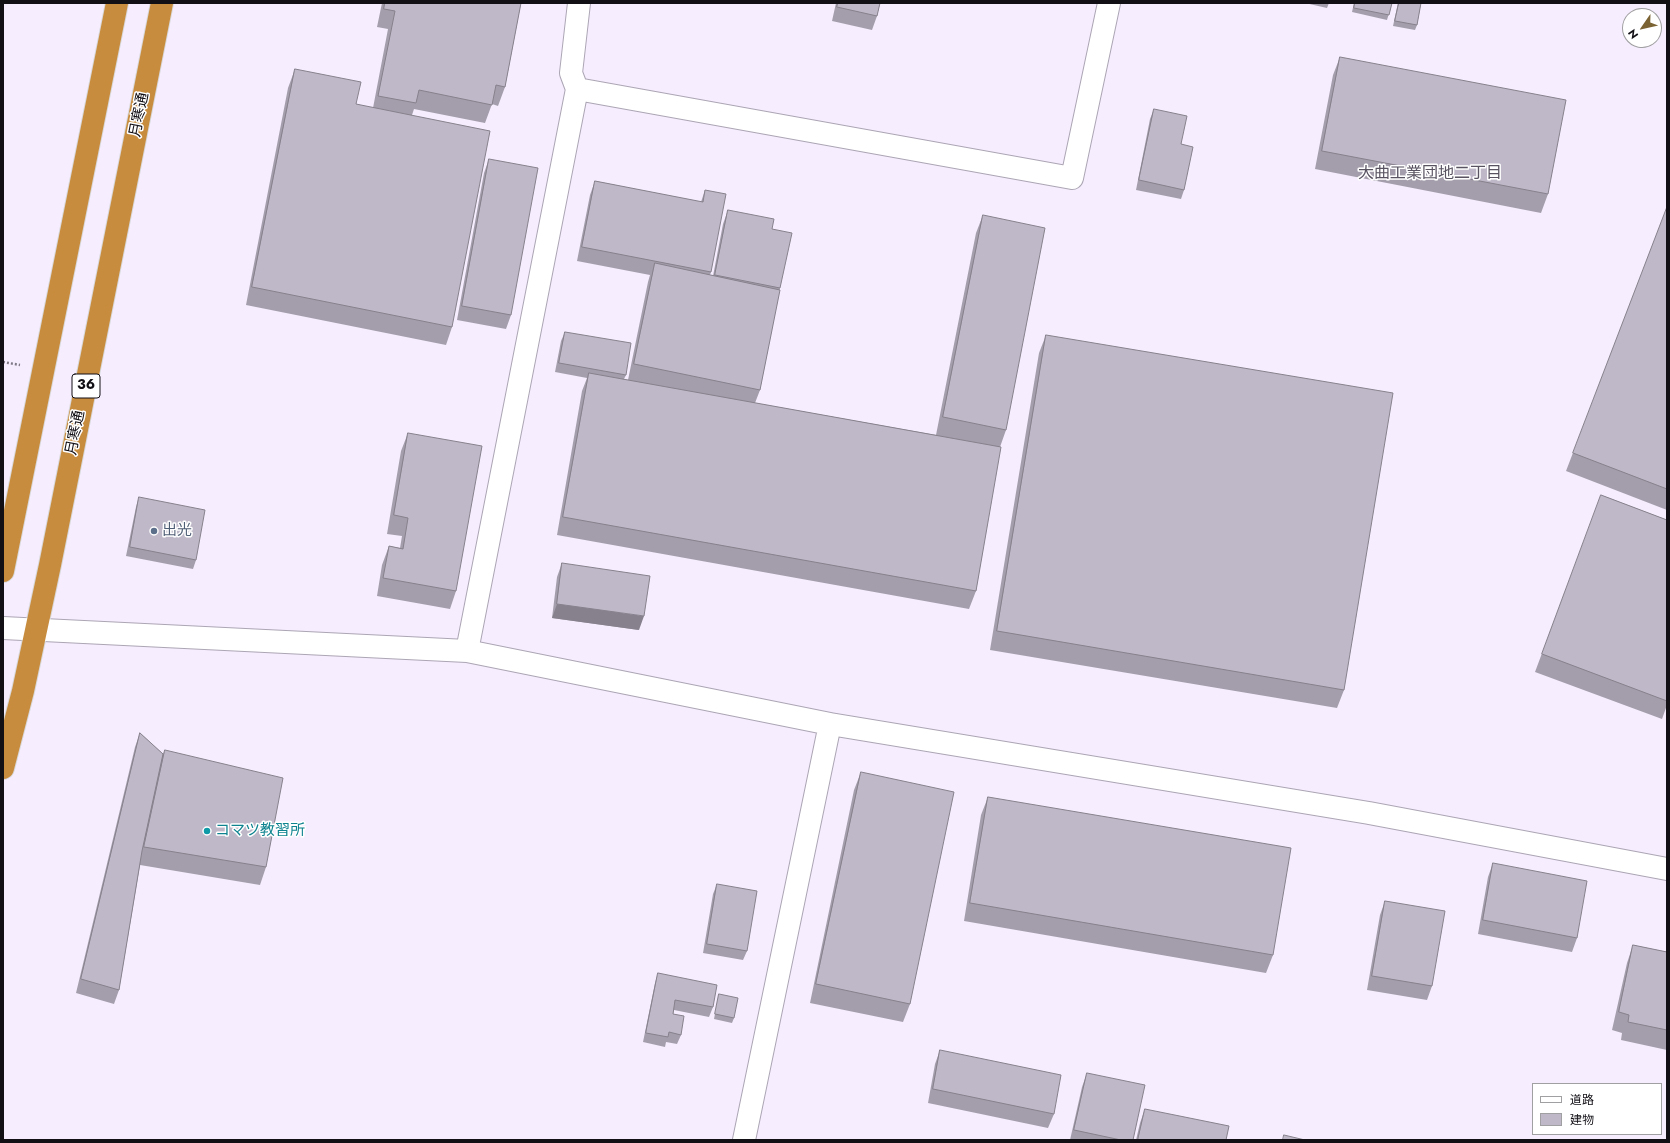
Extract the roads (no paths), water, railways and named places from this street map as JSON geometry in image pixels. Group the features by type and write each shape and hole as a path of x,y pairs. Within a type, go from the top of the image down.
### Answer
{"highway":[{"path":"3,571 117,3"},
{"name":"月寒通","path":"3,768 23,691 51,558 162,3"}],"street":[{"path":"467,651 577,88 571,73 579,3"},
{"path":"577,88 1072,178 1109,3"},
{"path":"3,628 467,651 830,724 1369,813 1667,869"},
{"path":"744,1140 830,724"}],"place":[{"name":"出光","path":"154,531"},
{"name":"コマツ教習所","path":"207,831"}],"district":[{"name":"大曲工業団地二丁目","path":"1430,174"}]}
